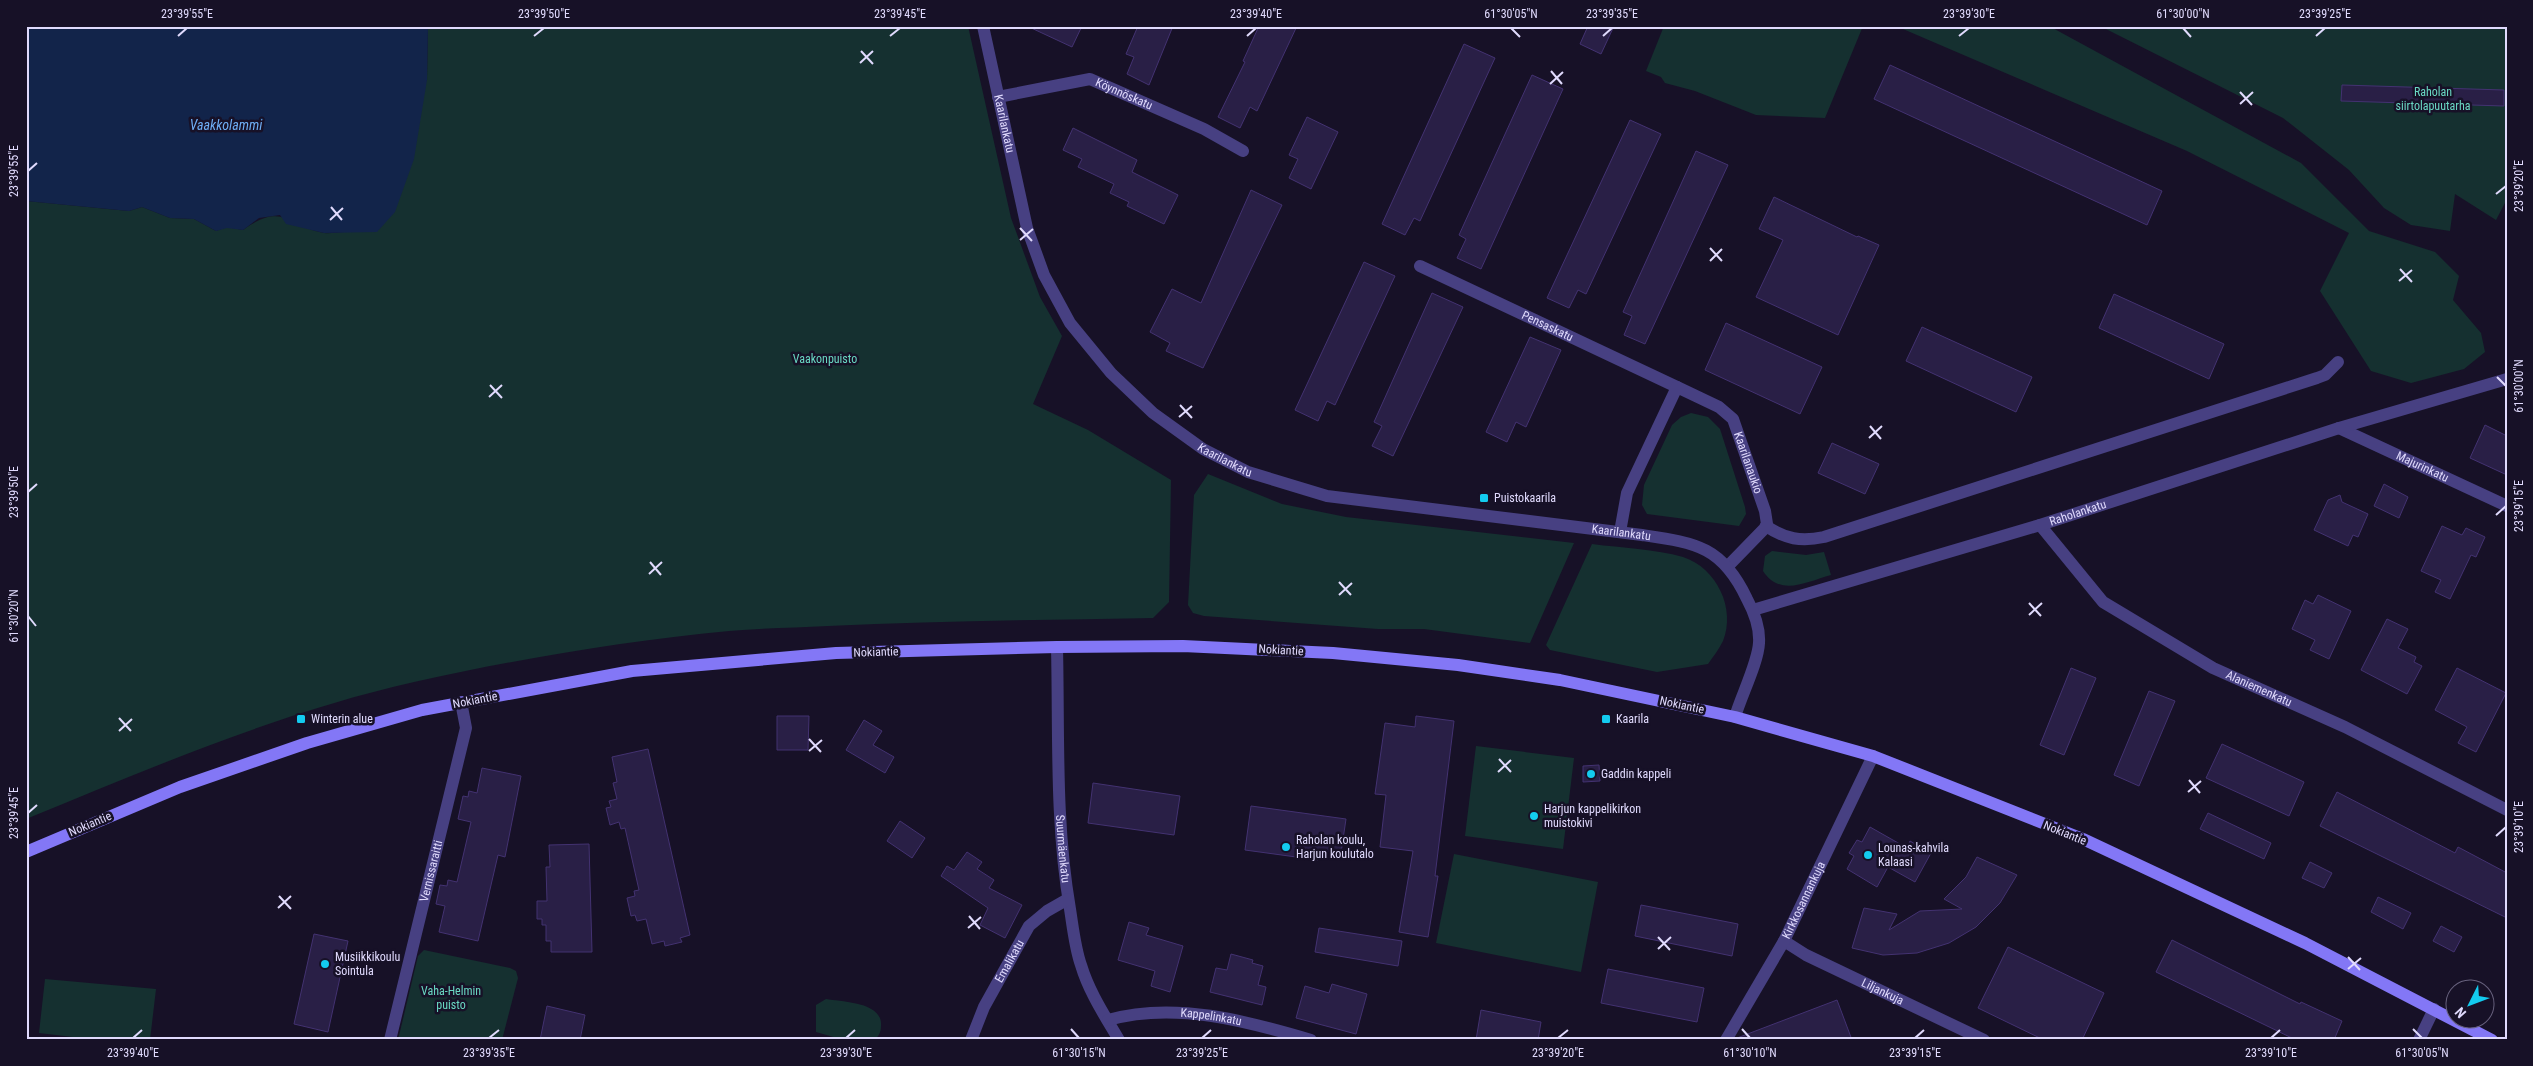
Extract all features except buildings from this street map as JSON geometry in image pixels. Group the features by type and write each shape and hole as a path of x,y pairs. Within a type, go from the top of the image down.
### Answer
{"main road":[{"name":"Nokiantie","path":"26,852 116,812 261,758 422,710 632,671 736,660 836,653 1057,647 1183,646 1333,653 1458,665 1560,680 1735,717 1873,756 2083,839 2305,943 2492,1040"}],"street":[{"name":"Kaarilankatu","path":"983,26 1026,228 1044,275 1070,322 1111,373 1152,413 1189,438 1248,472 1327,496 1620,532 1688,543 1708,552 1728,566"},
{"name":"Köynnöskatu","path":"998,97 1090,79 1204,129 1243,151"},
{"name":"Pensaskatu","path":"1420,266 1677,387"},
{"path":"1735,717 1759,644 1753,610 1728,566 1766,526 1776,533 1797,540 1824,537 2317,378 2325,375 2338,362"},
{"name":"Raholankatu","path":"1753,610 2040,525 2339,428 2507,378"},
{"path":"1620,532 1624,500 1677,387"},
{"name":"Kaarilanaukio","path":"1677,387 1719,407 1733,419 1765,511 1766,526"},
{"name":"Majurinkatu","path":"2339,428 2507,506"},
{"name":"Alaniemenkatu","path":"2040,525 2103,602 2213,668 2345,727 2507,810"},
{"name":"Suurmäenkatu","path":"1057,647 1059,837 1068,899 1080,964 1088,984 1119,1040"},
{"name":"Vernissaraitti","path":"390,1040 466,728 461,702"},
{"name":"Kirkkosannankuja","path":"1726,1040 1784,941 1873,756"},
{"name":"Emalikatu","path":"971,1040 984,1007 1029,926 1047,911 1068,899"},
{"name":"Liljankuja","path":"1784,941 1806,955 1984,1040"},
{"path":"2419,1040 2434,1009"},
{"name":"Kappelinkatu","path":"1108,1020 1152,1013 1202,1014 1273,1028 1311,1040"}],"green space":[{"name":"Vaakonpuisto","path":"428,26 968,26 1011,218 1040,297 1062,336 1033,404 1088,430 1171,480 1169,602 1153,618 909,623 741,630 611,645 492,666 364,694 266,725 218,742 26,819 26,201 129,211 142,207 170,218 194,219 216,231 227,227 243,230 267,217 276,216 324,233 344,232 427,80"},
{"path":"1664,26 1863,26 1825,118 1756,115 1695,91 1665,83 1661,77 1646,71"},
{"path":"1896,26 2049,26 2301,163 2369,231 2435,252 2459,276 2453,300 2481,333 2485,352 2464,369 2411,383 2371,371 2320,291 2349,233 2187,151"},
{"name":"Raholan siirtolapuutarha","path":"2100,26 2507,26 2507,199 2496,220 2455,194 2450,231 2411,225 2384,208 2349,170 2283,118"},
{"path":"1691,413 1708,417 1720,429 1745,507 1746,514 1739,526 1647,514 1642,505 1644,485 1672,425 1681,417"},
{"path":"1208,474 1282,504 1346,517 1574,543 1530,643 1424,629 1378,629 1204,616 1193,613 1188,605 1194,495"},
{"path":"1592,544 1672,554 1695,562 1705,570 1721,591 1727,616 1723,641 1708,664 1657,672 1550,650 1546,645"},
{"path":"1772,551 1806,555 1824,552 1831,575 1803,584 1785,586 1777,584 1763,571 1765,556"},
{"path":"1476,746 1574,758 1563,849 1465,836"},
{"path":"1454,854 1598,882 1581,972 1436,943"},
{"name":"Vaha-Helmin puisto","path":"424,950 510,968 516,971 518,978 502,1040 398,1040 418,956"},
{"path":"45,979 156,989 150,1040 98,1040 39,1033"},
{"path":"826,999 861,1005 876,1012 880,1018 880,1032 874,1040 844,1040 816,1032 816,1005"}],"water":[{"name":"Vaakkolammi","path":"26,26 428,26 427,80 414,159 395,212 377,232 324,233 286,224 280,215 259,218 243,230 227,228 216,231 194,219 170,218 142,207 129,211 26,201"}],"place":[{"name":"Puistokaarila","path":"1484,498"},
{"name":"Winterin alue","path":"301,719"},
{"name":"Kaarila","path":"1606,719"},
{"name":"Gaddin kappeli","path":"1591,774"},
{"name":"Harjun kappelikirkon muistokivi","path":"1534,816"},
{"name":"Raholan koulu, Harjun koulutalo","path":"1286,847"},
{"name":"Lounas-kahvila Kalaasi","path":"1868,855"},
{"name":"Musiikkikoulu Sointula","path":"325,964"}]}
